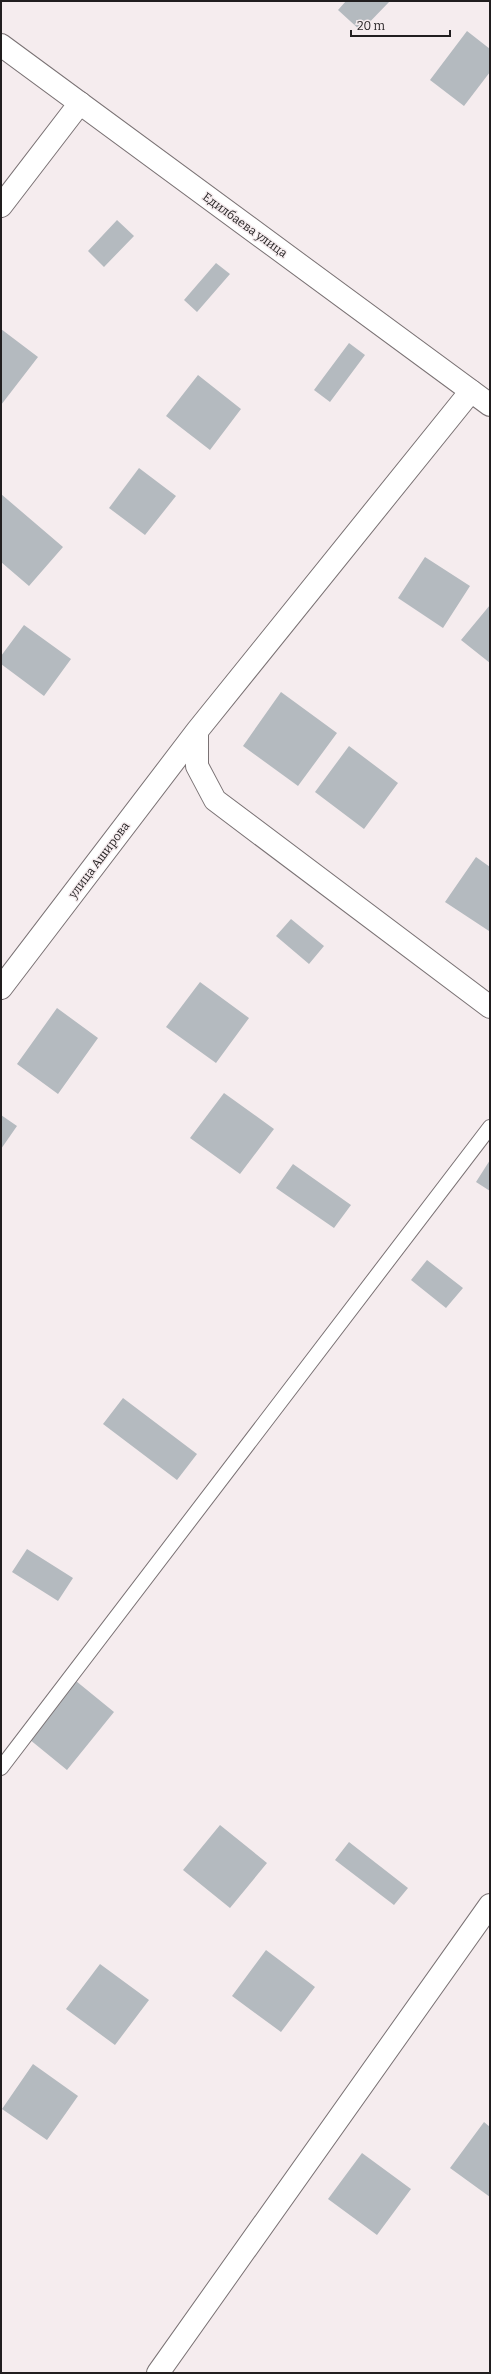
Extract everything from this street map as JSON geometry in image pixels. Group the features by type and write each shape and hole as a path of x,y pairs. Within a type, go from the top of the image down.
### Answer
{"street":[{"name":"Едилбаева улица","path":"1,45 490,405"},
{"path":"1,206 80,103"},
{"name":"улица Аширова","path":"1,988 196,732 472,391"},
{"path":"196,732 196,766 215,800 490,1007"},
{"path":"158,2373 490,1905"}],"lane":[{"path":"1,1768 490,1127"}],"building":[{"path":"346,1 390,1 361,31 338,10"},
{"path":"467,31 490,49 490,72 464,106 430,80"},
{"path":"117,220 134,236 104,267 88,251"},
{"path":"216,263 230,274 197,312 184,300"},
{"path":"1,329 38,357 1,405"},
{"path":"349,343 365,355 330,402 314,390"},
{"path":"198,375 241,409 210,450 166,416"},
{"path":"139,468 176,496 145,535 109,508"},
{"path":"1,494 63,547 29,586 1,562"},
{"path":"425,557 470,586 443,628 398,598"},
{"path":"490,605 490,663 461,640"},
{"path":"24,625 71,659 44,696 1,664 1,656"},
{"path":"281,692 337,733 298,786 243,746"},
{"path":"349,746 398,783 364,829 315,792"},
{"path":"476,857 490,867 489,931 445,902"},
{"path":"291,919 324,946 309,964 276,936"},
{"path":"200,982 249,1018 216,1063 166,1027"},
{"path":"57,1008 98,1038 58,1094 17,1064"},
{"path":"224,1093 274,1129 240,1174 190,1138"},
{"path":"1,1115 17,1126 1,1149"},
{"path":"490,1160 490,1191 476,1182"},
{"path":"293,1164 351,1205 334,1228 276,1188"},
{"path":"427,1260 463,1288 446,1308 411,1280"},
{"path":"123,1398 197,1454 177,1480 103,1424"},
{"path":"27,1549 73,1578 58,1601 12,1572"},
{"path":"76,1681 114,1712 67,1770 29,1739"},
{"path":"220,1825 267,1863 230,1908 183,1870"},
{"path":"349,1842 408,1888 394,1905 335,1860"},
{"path":"266,1950 315,1987 281,2032 232,1996"},
{"path":"100,1964 149,2000 115,2045 66,2009"},
{"path":"33,2064 78,2096 47,2140 2,2109"},
{"path":"484,2122 490,2127 490,2197 450,2168"},
{"path":"362,2153 411,2189 377,2235 328,2199"}]}
